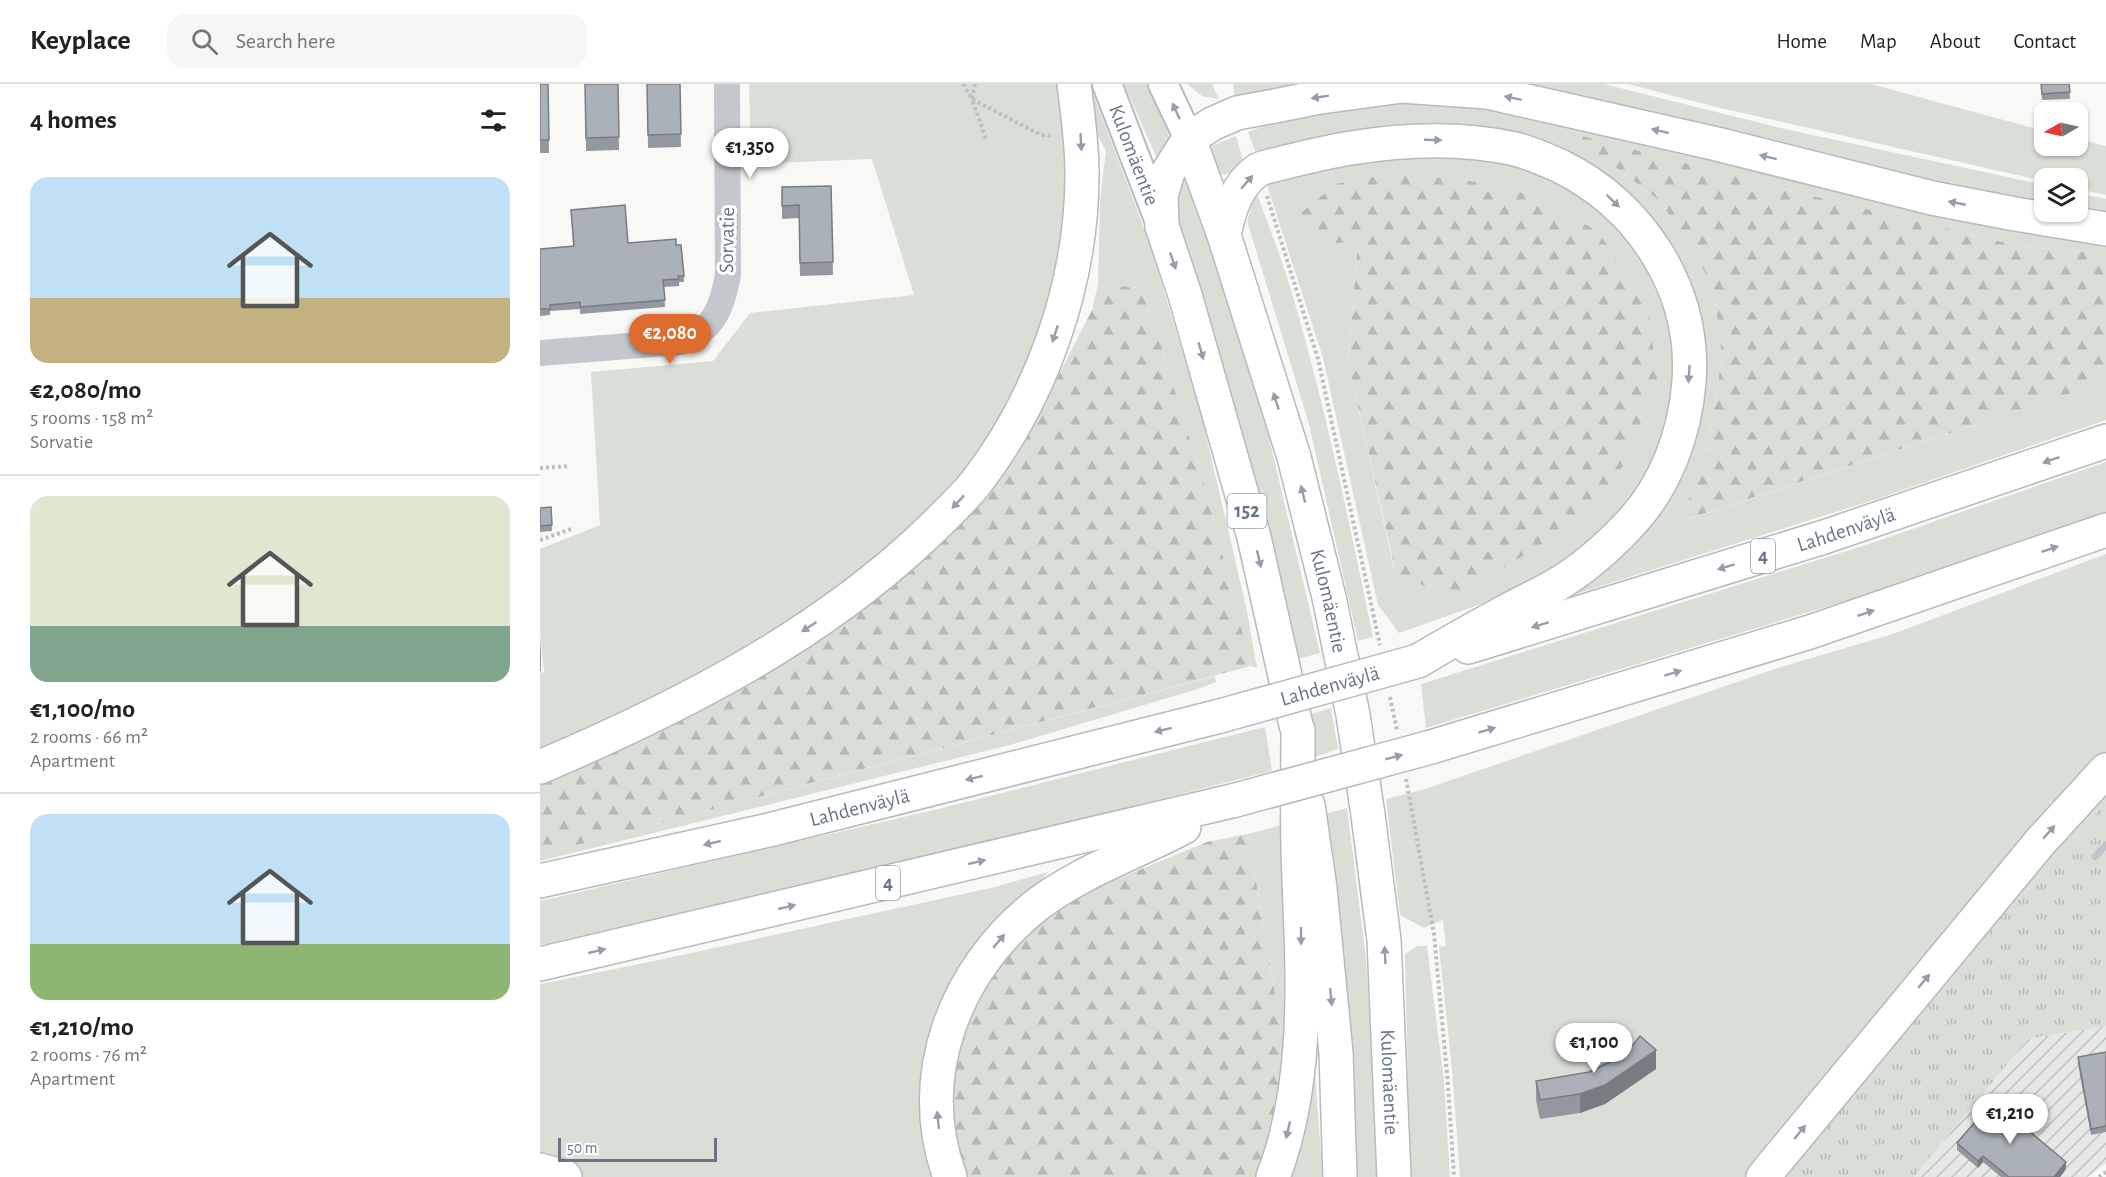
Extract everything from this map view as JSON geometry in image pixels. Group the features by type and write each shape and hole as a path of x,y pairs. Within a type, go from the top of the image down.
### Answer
{"main road":[{"path":"540,767 636,723 711,685 778,647 836,610 890,568 974,484 1005,439 1030,393 1055,336 1070,277 1078,230 1082,176 1081,136 1074,84"},
{"name":"Kulomäentie","path":"1107,84 1162,226 1185,295 1254,537 1298,730 1320,888 1336,1053 1340,1177"},
{"name":"Kulomäentie","path":"1163,84 1189,139 1224,235 1294,457 1329,597 1353,715 1384,940 1394,1177"},
{"path":"1162,226 1161,196 1168,172 1189,139 1212,124 1237,113 1324,96 1402,86 1487,92 1638,126 1932,198 2106,229"},
{"path":"1224,235 1230,206 1244,185 1259,169 1329,151 1371,144 1415,140 1455,141 1518,150 1580,176 1603,192 1635,222 1649,238 1663,262 1676,292 1686,332 1690,364 1683,426 1654,491 1630,524 1602,551 1560,583 1418,661"},
{"name":"Lahdenväylä","path":"540,881 769,830 1220,716 1418,661 1824,537 2106,441"},
{"name":"4","path":"540,964 1236,800 1431,747 1810,632 2106,530"},
{"path":"1273,1177 1282,1153 1291,1116 1299,1050 1302,985 1298,730"},
{"path":"1763,1177 2041,841 2106,770"},
{"path":"950,1177 941,1146 937,1110 940,1062 946,1031 960,996 979,966 1010,929 1039,904 1056,893 1092,871 1236,800"},
{"path":"540,1170 565,1177"}],"street":[{"name":"Sorvatie","path":"540,353 679,342 699,335 715,318 725,292 728,275 727,84"}],"path":[{"path":"963,84 972,99 986,139"},
{"path":"972,99 975,84"},
{"path":"972,99 1041,135 1081,136"},
{"path":"540,468 569,466"},
{"path":"540,540 574,528"},
{"path":"2099,1177 2106,1172"}],"shaded area":[{"path":"2106,1026 2106,1164 2087,1177 1914,1177 2028,1039"}],"green space":[{"path":"749,84 1061,84 1066,112 1067,228 1038,347 985,448 930,514 897,546 746,651 540,755 540,673 544,672 540,632 540,549 600,525 591,372 713,361 750,313 914,295 872,159 751,164"},
{"path":"1124,84 1149,84 1171,141 1159,163"},
{"path":"1187,84 1212,84 1219,99 1202,96"},
{"path":"1233,84 1313,84 1235,100"},
{"path":"1509,84 1604,84 1785,129 2034,183 2034,205 2001,200"},
{"path":"1628,84 1871,84 2034,128 2034,156 2088,156 2088,142 2106,146 2106,195 2088,191 2088,168 2034,168 2034,179 1716,107"},
{"path":"1092,91 1149,241 1201,414 1247,611 1257,668 1251,666 1205,487 1143,288 1098,284 1100,201 1106,151 1087,115"},
{"path":"1461,97 2106,239 2106,253 2023,247 1768,185 1573,134 1660,201 1713,285 1722,355 1708,449 1682,521 2106,382 2106,420 1877,499 1576,594 1575,585 1677,470 1685,285 1522,144 1258,159 1248,132 1300,116 1353,105 1407,99"},
{"path":"1571,133 1768,185 2023,247 2106,253 2106,382 1681,521 1708,449 1722,355 1713,285 1660,201"},
{"path":"1236,136 1245,167 1224,175 1220,173 1212,146"},
{"path":"1386,154 1504,159 1546,176 1580,194 1613,221 1643,261 1667,317 1675,368 1671,407 1647,483 1580,555 1498,598 1399,633 1378,605 1323,358 1267,185 1276,179","holes":["1358,241 1395,573 1348,362"]},
{"path":"1393,173 1506,185 1597,230 1647,304 1657,377 1627,461 1580,521 1454,598 1396,574 1348,362 1358,241 1315,245 1296,217 1336,184"},
{"path":"1183,174 1207,235 1265,421 1320,653 1294,660 1174,210"},
{"path":"1256,191 1291,290 1336,463 1373,637 1358,641 1309,424 1247,221"},
{"path":"2088,195 2106,199 2106,216 2088,214"},
{"path":"1098,284 1143,288 1205,487 1251,666 540,855 540,775 905,569 991,492 1018,454 1092,310"},
{"path":"2106,462 2106,513 1912,581 1426,728 1421,684 1872,543"},
{"path":"2106,554 2106,752 1971,900 1746,1177 1460,1177 1452,1069 1439,947 1446,946 1443,920 1424,928 1400,915 1386,799 1422,790 1781,667 1893,634"},
{"path":"1215,676 1216,682 1198,689 1010,745 540,861 540,855"},
{"path":"1331,708 1338,749 1312,758 1305,716"},
{"path":"1265,727 1272,771 887,868 540,945 540,901 938,809"},
{"path":"2106,789 2106,802 1959,964 1784,1177 1778,1177"},
{"path":"2106,802 2106,1026 2028,1039 1914,1177 1784,1177 1959,964"},
{"path":"1347,808 1366,959 1377,1177 1355,1177 1322,815"},
{"path":"1281,825 1287,981 1284,1047 1248,834"},
{"path":"1248,834 1284,1047 1276,1116 1259,1177 963,1177 950,1125 957,1030 986,976 1029,932 1066,900 1207,842"},
{"path":"1048,872 1026,902 940,1177 583,1177 540,1163 540,984 991,888"},
{"path":"1417,946 1427,946 1444,1081 1450,1177 1410,1177 1405,954"},
{"path":"1310,1013 1323,1177 1283,1177"}],"building":[{"path":"540,84 548,84 549,140 540,140"},
{"path":"585,84 618,84 619,137 586,138"},
{"path":"647,84 680,84 681,134 648,135"},
{"path":"2041,84 2069,84 2070,92 2042,94"},
{"path":"831,186 833,262 800,263 799,205 782,206 782,187"},
{"path":"625,205 628,243 676,239 676,245 681,245 684,276 678,276 679,279 663,280 665,300 580,307 580,302 550,305 550,309 540,309 540,249 574,246 571,210"},
{"path":"551,507 552,525 540,526 540,508"},
{"path":"1640,1036 1656,1050 1605,1085 1580,1094 1540,1100 1536,1081 1589,1072 1614,1060 1632,1046"},
{"path":"2106,1052 2106,1126 2091,1129 2078,1057"},
{"path":"1998,1095 2009,1104 2004,1110 2066,1162 2054,1177 2009,1177 1983,1156 1978,1161 1957,1143"}],"waterway":[{"path":"2095,857 2106,845"}]}
